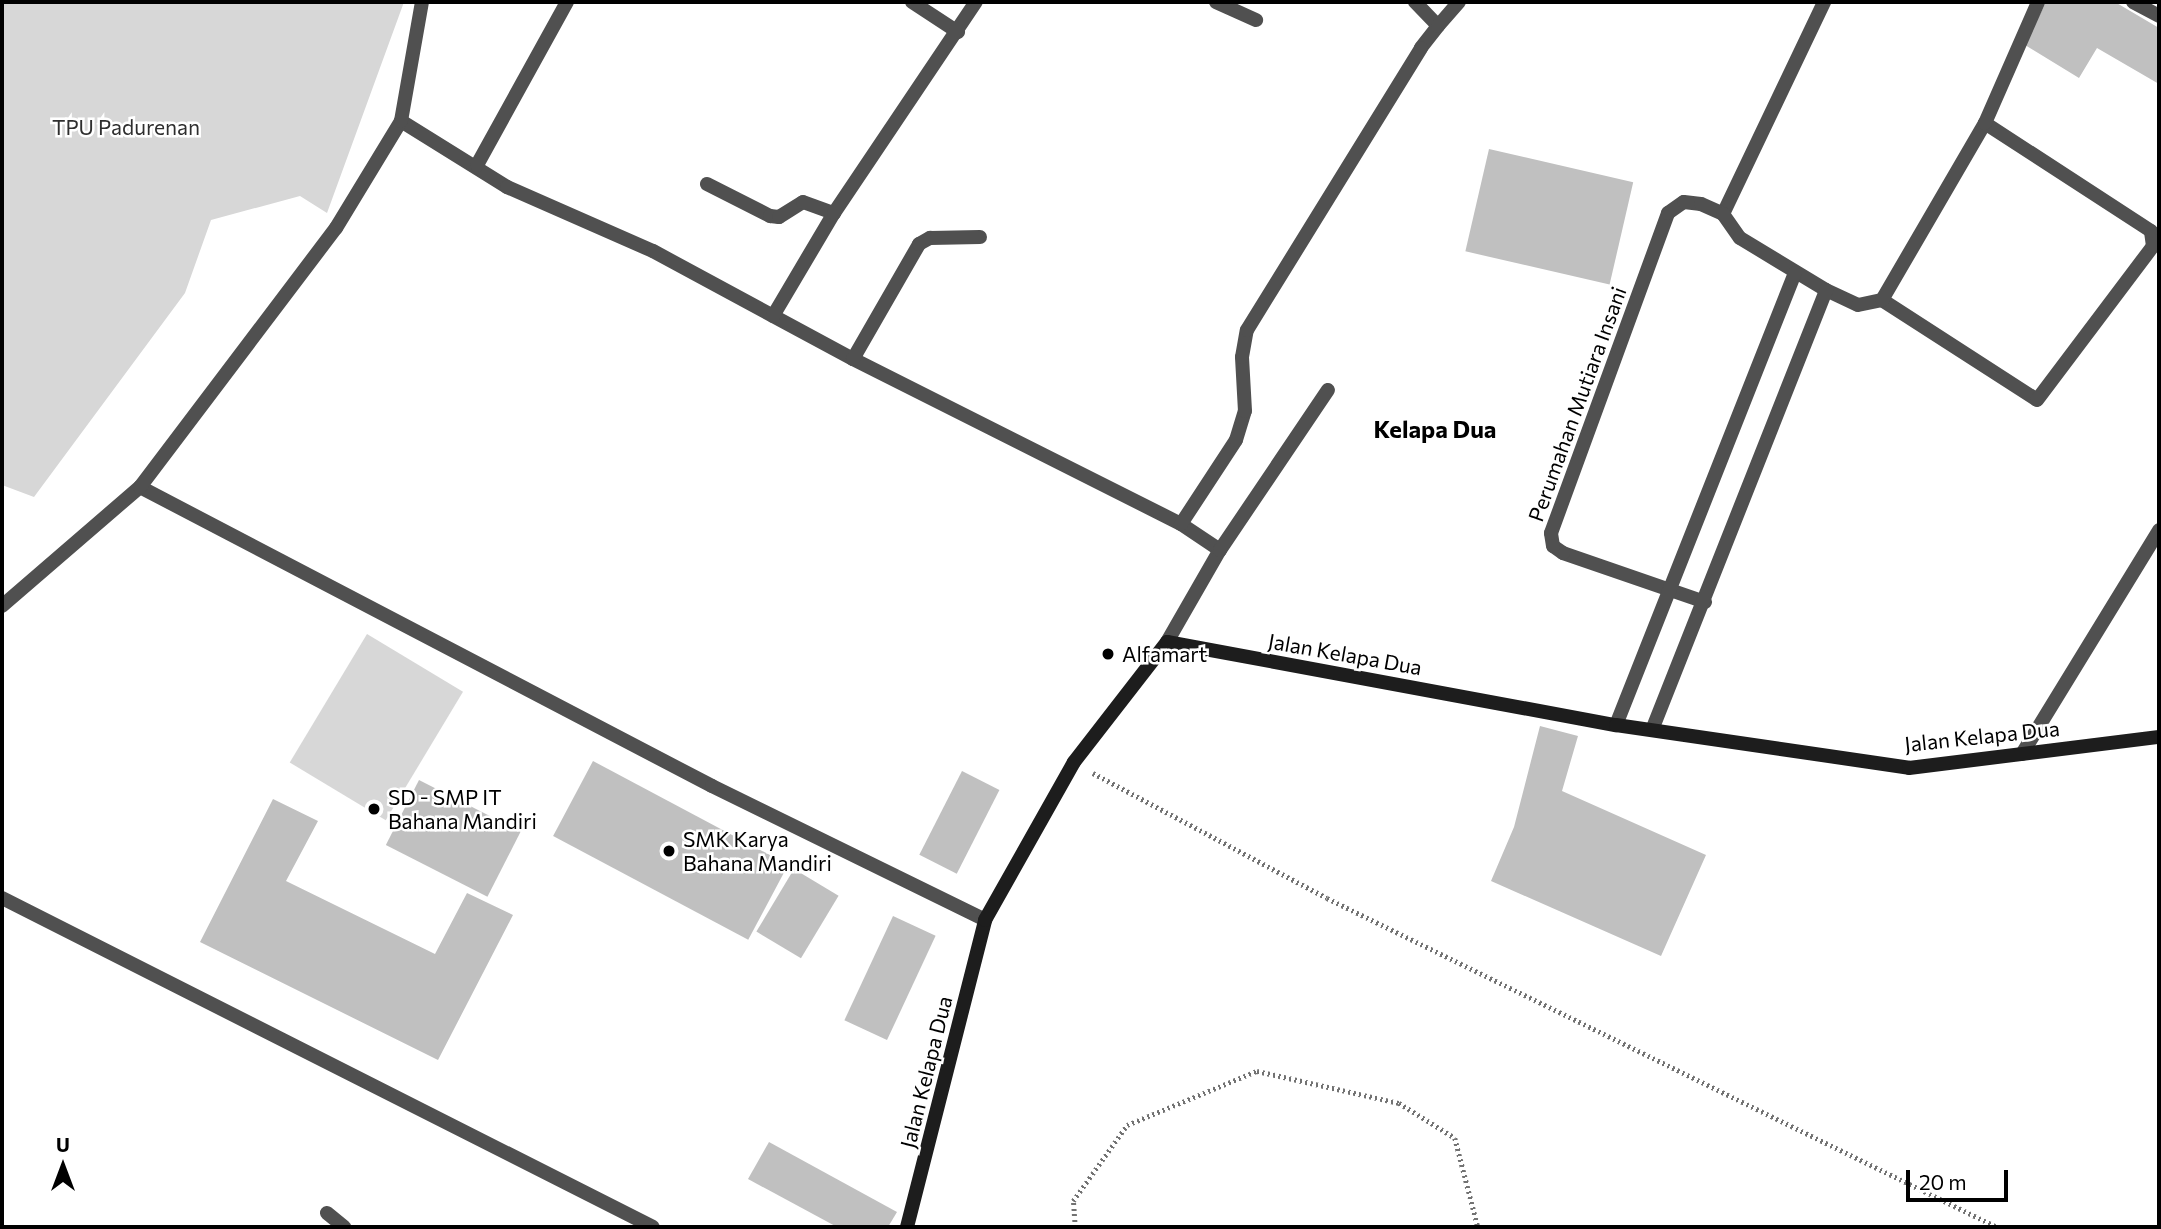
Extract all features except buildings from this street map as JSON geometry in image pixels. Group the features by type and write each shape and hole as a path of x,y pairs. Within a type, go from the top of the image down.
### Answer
{"main road":[{"name":"Jalan Kelapa Dua","path":"906,1227 985,920 1074,762 1167,642 1616,725 1909,768 2159,737"}],"street":[{"path":"2,606 140,487 336,228 401,121 422,2"},
{"path":"477,165 567,2"},
{"path":"912,2 958,32"},
{"path":"773,316 834,214 976,2"},
{"path":"1216,2 1256,20"},
{"path":"1415,2 1438,26"},
{"path":"1181,524 1236,440 1245,411 1242,357 1247,330 1422,48 1459,2"},
{"path":"1824,2 1723,214 1740,238 1795,274 1858,305 1882,300 2037,400 2153,246 2151,231 1984,122"},
{"path":"1882,300 1984,122 2038,2"},
{"path":"2133,2 2159,16"},
{"path":"401,121 477,165 507,187 653,251 853,359 1181,524 1220,550"},
{"path":"707,184 770,216 779,217 803,202 834,214"},
{"name":"Perumahan Mutiara Insani","path":"1705,602 1674,589 1563,554 1553,546 1550,533 1668,214 1684,202 1723,214"},
{"path":"853,359 919,244 930,238 980,237"},
{"path":"1616,725 1674,589 1795,274"},
{"path":"1652,730 1705,602 1826,290"},
{"path":"1167,642 1220,550 1328,390"},
{"path":"140,487 712,786 985,920"},
{"path":"2022,754 2159,530"},
{"path":"2,898 653,1227"},
{"path":"327,1213 344,1227"}],"path":[{"path":"1074,762 1326,898 1997,1227"},
{"path":"1075,1227 1073,1201 1127,1125 1257,1071 1399,1103 1455,1138 1478,1227"}],"green space":[{"name":"TPU Padurenan","path":"2,2 404,2 327,213 300,196 211,220 185,293 34,497 2,485"},
{"path":"367,634 463,692 386,820 290,763"}],"place":[{"name":"Alfamart","path":"1108,654"},
{"name":"SD - SMP IT Bahana Mandiri","path":"374,809"},
{"name":"SMK Karya Bahana Mandiri","path":"669,851"}],"district":[{"name":"Kelapa Dua","path":"1435,429"}]}
